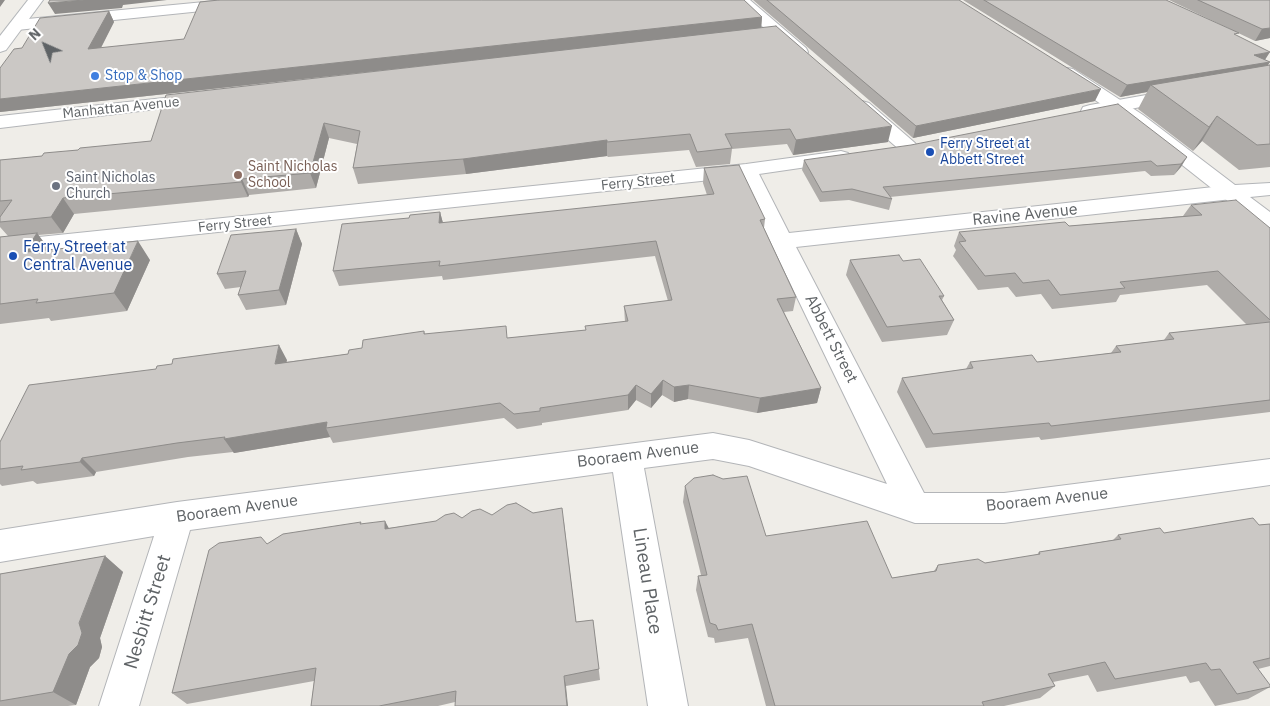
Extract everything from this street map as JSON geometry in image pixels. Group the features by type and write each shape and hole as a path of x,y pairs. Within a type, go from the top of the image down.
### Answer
{"street":[{"path":"0,47 36,0"},
{"path":"17,25 270,0"},
{"path":"742,0 814,65"},
{"path":"754,35 778,33"},
{"path":"1054,65 1118,105 1270,223"},
{"path":"1068,115 1203,90"},
{"name":"Ferry Street","path":"0,248 746,170 917,145 850,97"},
{"name":"Manhattan Avenue","path":"0,122 214,98"},
{"name":"Abbett Street","path":"746,170 915,508"},
{"name":"Ravine Avenue","path":"781,241 1270,189"},
{"name":"Booraem Avenue","path":"0,546 177,517 713,446 749,453 915,508 1004,508 1270,472"},
{"name":"Lineau Place","path":"626,457 668,706"},
{"name":"Nesbitt Street","path":"119,706 177,517"}],"building":[{"path":"50,0 84,0 48,3"},
{"path":"219,0 744,0 762,17 0,99 0,68 14,49 22,48 40,18 109,11 88,49 184,39 200,2"},
{"path":"767,0 959,0 1101,89 916,126"},
{"path":"984,0 1166,0 1239,33 1234,34 1270,52 1254,55 1270,62 1127,85"},
{"path":"1198,0 1270,0 1270,28 1262,29"},
{"path":"776,26 892,126 796,140 790,129 725,134 732,148 697,152 690,134 607,142 607,140 463,159 353,168 360,131 324,123 310,173 242,179 241,182 63,198 51,217 0,222 0,217 12,200 0,201 0,160 42,156 44,153 78,150 80,148 151,141 166,95"},
{"path":"1270,65 1270,144 1257,145 1217,116 1209,127 1151,85"},
{"path":"1118,104 1187,157 1181,164 1157,166 1151,161 883,187 892,199 852,189 822,192 804,160 911,145"},
{"path":"739,165 765,219 760,220 796,297 777,299 821,388 760,398 689,385 674,387 663,380 651,394 636,385 628,395 540,408 540,411 514,414 500,403 326,428 327,422 224,439 225,437 177,443 82,458 80,462 21,470 23,466 0,469 0,442 29,385 156,369 157,366 172,364 173,359 279,345 275,364 348,354 349,350 362,348 363,340 424,331 424,334 506,326 507,338 586,330 585,326 628,321 624,306 672,300 656,241 439,266 440,261 333,271 342,224 409,218 410,215 440,212 439,223 714,194 704,168"},
{"path":"1236,200 1270,228 1270,320 1218,271 1120,282 1125,288 1060,295 1049,280 1023,283 1015,273 985,276 959,242 966,241 959,232 1065,222 1069,226 1202,215 1191,205"},
{"path":"296,229 279,290 238,295 246,271 217,274 231,235"},
{"path":"37,233 27,252 138,241 114,293 36,303 38,299 0,304 0,237"},
{"path":"899,255 903,261 920,259 944,296 939,296 954,320 887,327 850,260"},
{"path":"1270,322 1270,400 1051,426 1049,423 933,434 902,378 973,368 970,362 1032,355 1037,362 1121,352 1116,346 1174,339 1169,333"},
{"path":"713,475 723,479 747,476 766,536 867,521 892,578 936,571 938,565 978,559 985,563 1040,554 1039,552 1121,539 1118,535 1160,528 1164,533 1253,518 1259,525 1270,524 1270,658 1253,662 1270,687 1237,694 1220,669 1211,670 1206,663 1115,679 1105,662 1048,674 1055,686 982,702 984,706 775,706 752,624 718,630 716,625 710,623 698,576 707,575 685,486 694,478"},
{"path":"516,503 533,513 562,508 576,622 593,620 599,669 564,676 567,706 455,706 456,691 379,706 311,706 316,668 172,693 209,550 219,543 261,537 267,544 283,534 361,522 360,524 385,521 385,529 436,521 445,515 454,513 462,518 472,511 480,509 492,515 507,505"},
{"path":"105,556 79,623 82,633 78,645 69,654 53,692 0,701 0,574"}],"place":[{"name":"Stop & Shop","path":"95,76"},
{"name":"Ferry Street at Abbett Street","path":"930,152"},
{"name":"Saint Nicholas School","path":"238,175"},
{"name":"Saint Nicholas Church","path":"56,186"},
{"name":"Ferry Street at Central Avenue","path":"13,256"}]}
